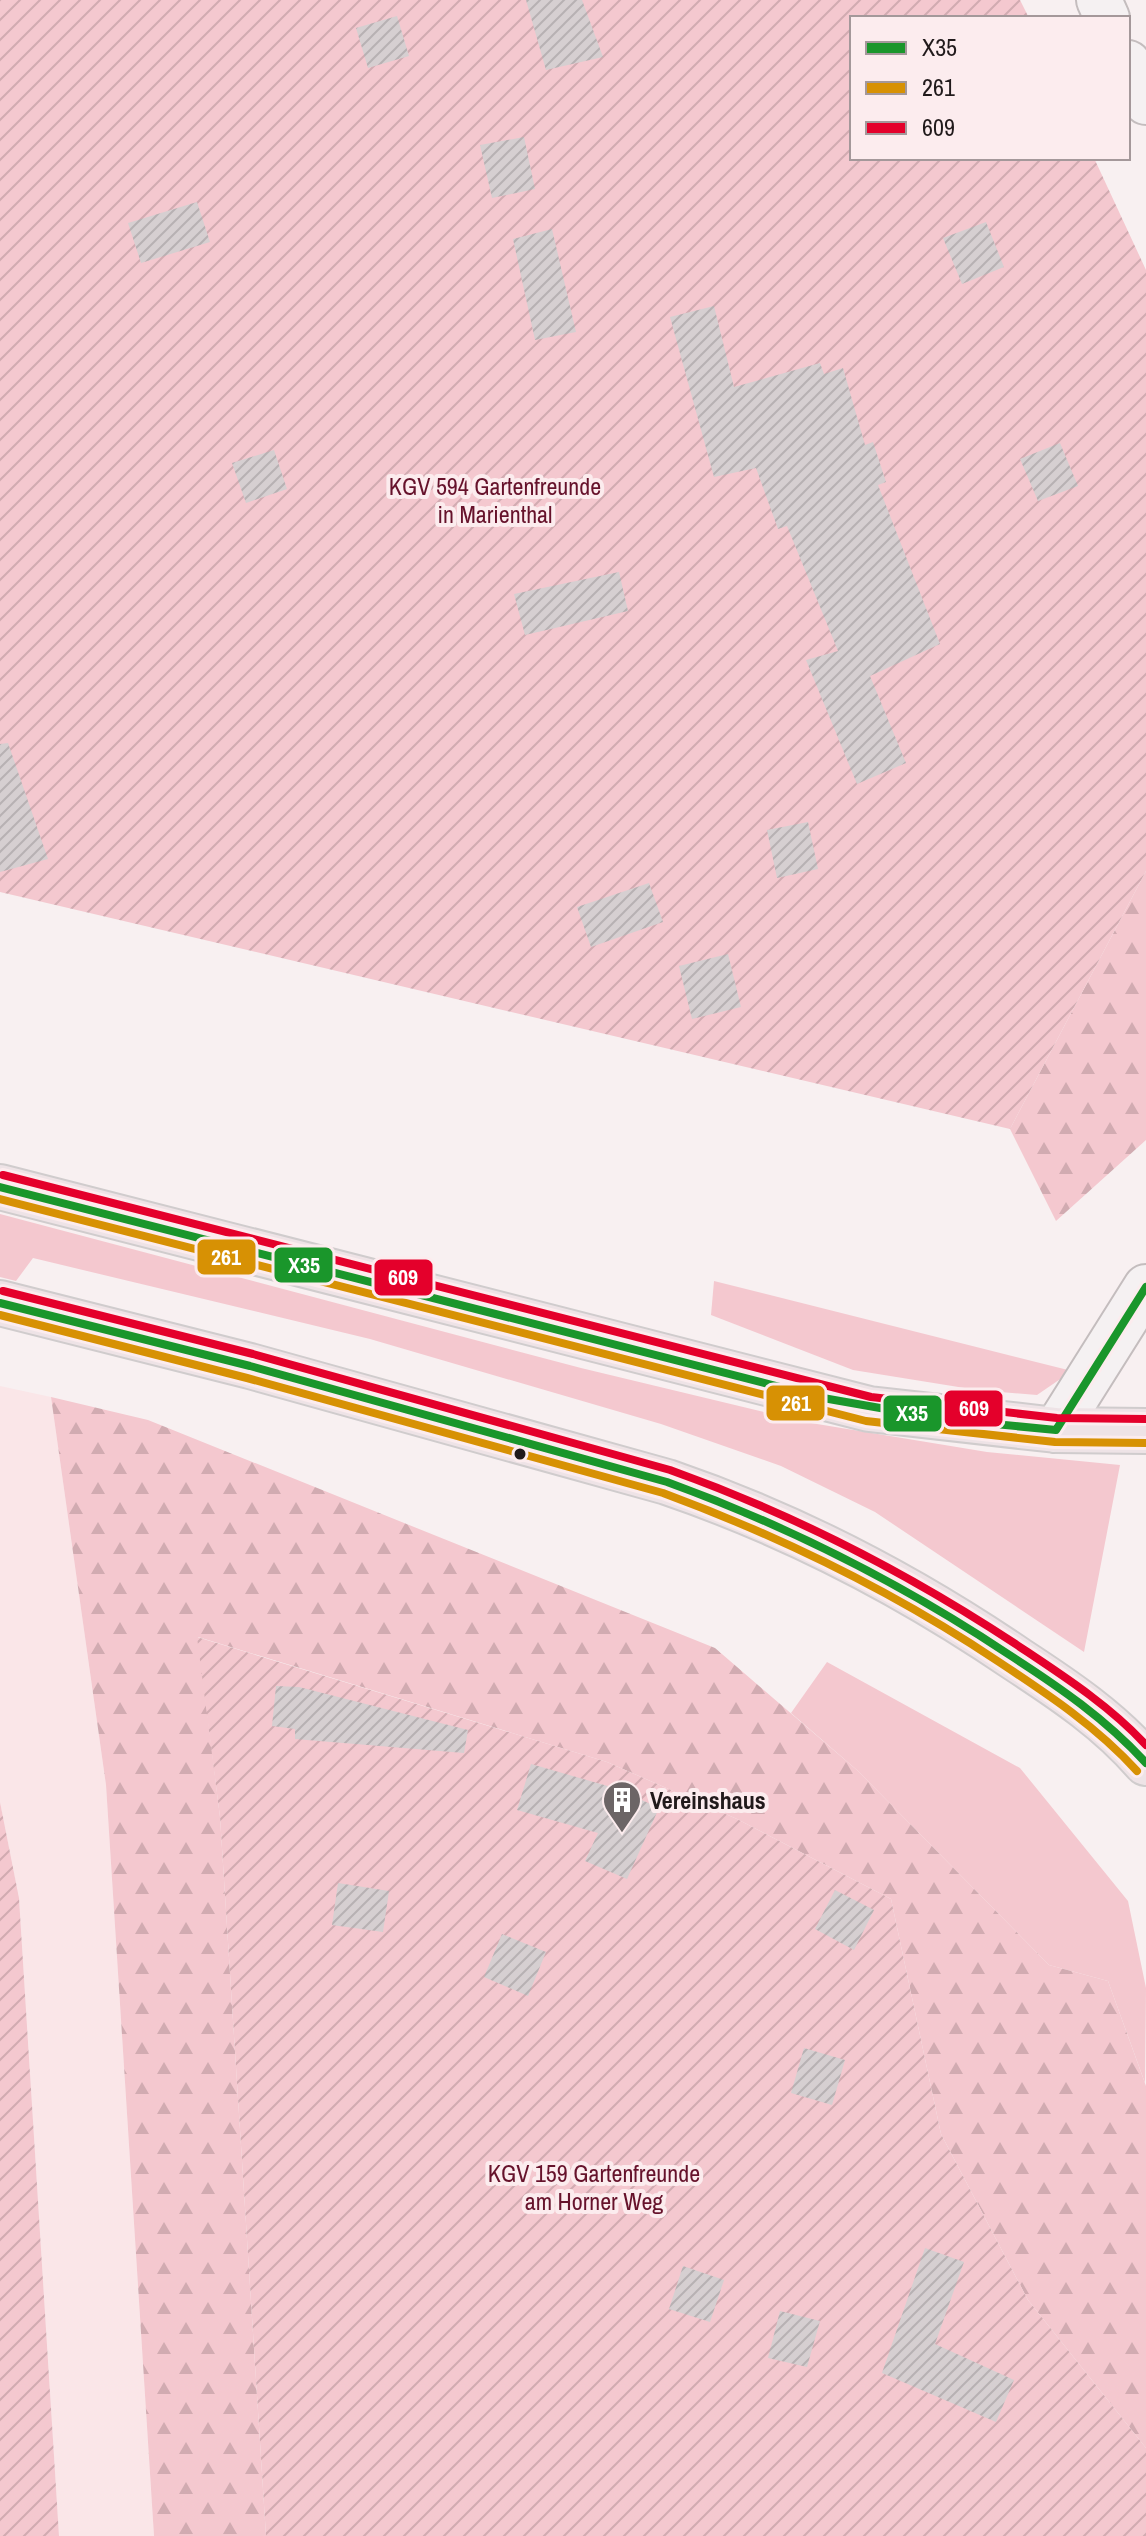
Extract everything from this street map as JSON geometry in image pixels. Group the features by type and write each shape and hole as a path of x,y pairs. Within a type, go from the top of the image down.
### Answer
{"main road":[{"path":"1130,67 1146,102"},
{"path":"0,1187 838,1402 943,1419 1056,1430 1146,1431"},
{"path":"1056,1430 1146,1287"},
{"path":"0,1303 123,1332 667,1482 733,1505 857,1561 951,1615 1073,1697 1131,1744 1146,1763"}],"shaded area":[{"path":"0,1386 51,1397 106,1785 154,2536 59,2536 19,1898 0,1802"}],"green space":[{"name":"KGV 594 Gartenfreunde in Marienthal","path":"0,0 1020,0 1028,16 850,16 850,160 1095,160 1146,270 1146,871 1010,1129 0,892"},
{"path":"1146,871 1146,1140 1056,1221 1010,1129"},
{"path":"0,1214 581,1368 805,1422 987,1452 1120,1465 1084,1652 875,1512 781,1466 661,1424 370,1339 33,1258 16,1281 0,1277"},
{"path":"714,1281 1072,1371 1037,1395 977,1390 853,1370 711,1315"},
{"path":"51,1397 148,1420 715,1648 858,1771 1049,1965 1108,1981 1146,2086 1146,2448 1028,2300 941,2134 891,1899 737,1819 607,1762 198,1637 220,1817 266,2536 154,2536 106,1785"},
{"name":"KGV 159 Gartenfreunde am Horner Weg","path":"197,1637 607,1762 737,1819 891,1899 941,2134 1028,2300 1146,2448 1146,2536 266,2536 220,1817"},
{"path":"827,1662 1020,1768 1128,1901 1146,1988 1145,2083 1108,1981 1049,1965 858,1771 791,1713"},
{"path":"0,1802 19,1898 59,2536 0,2536"}],"building":[{"path":"526,0 582,0 603,57 546,70"},
{"path":"397,16 409,56 368,68 356,28"},
{"path":"524,137 535,189 492,198 480,145"},
{"path":"197,202 210,242 141,263 128,223"},
{"path":"986,222 1004,267 962,284 943,238"},
{"path":"552,229 576,332 535,340 513,239"},
{"path":"714,306 734,387 820,363 824,374 843,368 865,445 873,442 886,482 878,485 940,644 870,676 906,763 857,784 806,660 838,651 787,526 778,529 756,468 714,477 670,317"},
{"path":"1060,443 1078,486 1038,501 1020,459"},
{"path":"274,450 287,489 246,503 232,463"},
{"path":"619,572 628,611 525,635 514,594"},
{"path":"8,743 48,859 0,872 0,744"},
{"path":"808,822 818,869 777,878 767,830"},
{"path":"649,883 663,922 591,947 577,907"},
{"path":"728,954 741,1007 692,1019 679,966"},
{"path":"276,1686 299,1687 468,1730 464,1753 295,1739 295,1729 272,1726"},
{"path":"531,1764 618,1789 659,1808 627,1879 585,1861 598,1833 517,1810"},
{"path":"338,1883 389,1891 383,1932 332,1925"},
{"path":"835,1890 874,1910 854,1950 815,1929"},
{"path":"502,1934 546,1952 528,1996 484,1977"},
{"path":"804,2048 845,2060 832,2105 791,2093"},
{"path":"925,2248 964,2262 935,2344 1014,2380 996,2422 882,2373"},
{"path":"683,2266 724,2280 710,2322 669,2309"},
{"path":"780,2311 820,2321 807,2367 768,2358"}],"transit line":[{"name":"609","path":"3,1175 871,1397 1057,1418 1146,1419"},
{"name":"X35","path":"0,1187 823,1398 943,1419 1056,1430 1146,1287"},
{"name":"261","path":"0,1199 866,1421 1055,1442 1146,1443"},
{"name":"609","path":"3,1291 253,1354 670,1470 716,1487 849,1547 934,1593 1068,1679 1117,1717 1146,1745"},
{"name":"X35","path":"0,1303 250,1366 667,1482 712,1499 800,1537 927,1603 1081,1704 1146,1763"},
{"name":"261","path":"0,1315 247,1378 663,1493 707,1510 794,1547 878,1589 959,1636 1072,1712 1137,1771"}],"place":[{"name":"Vereinshaus","path":"622,1834"}]}
